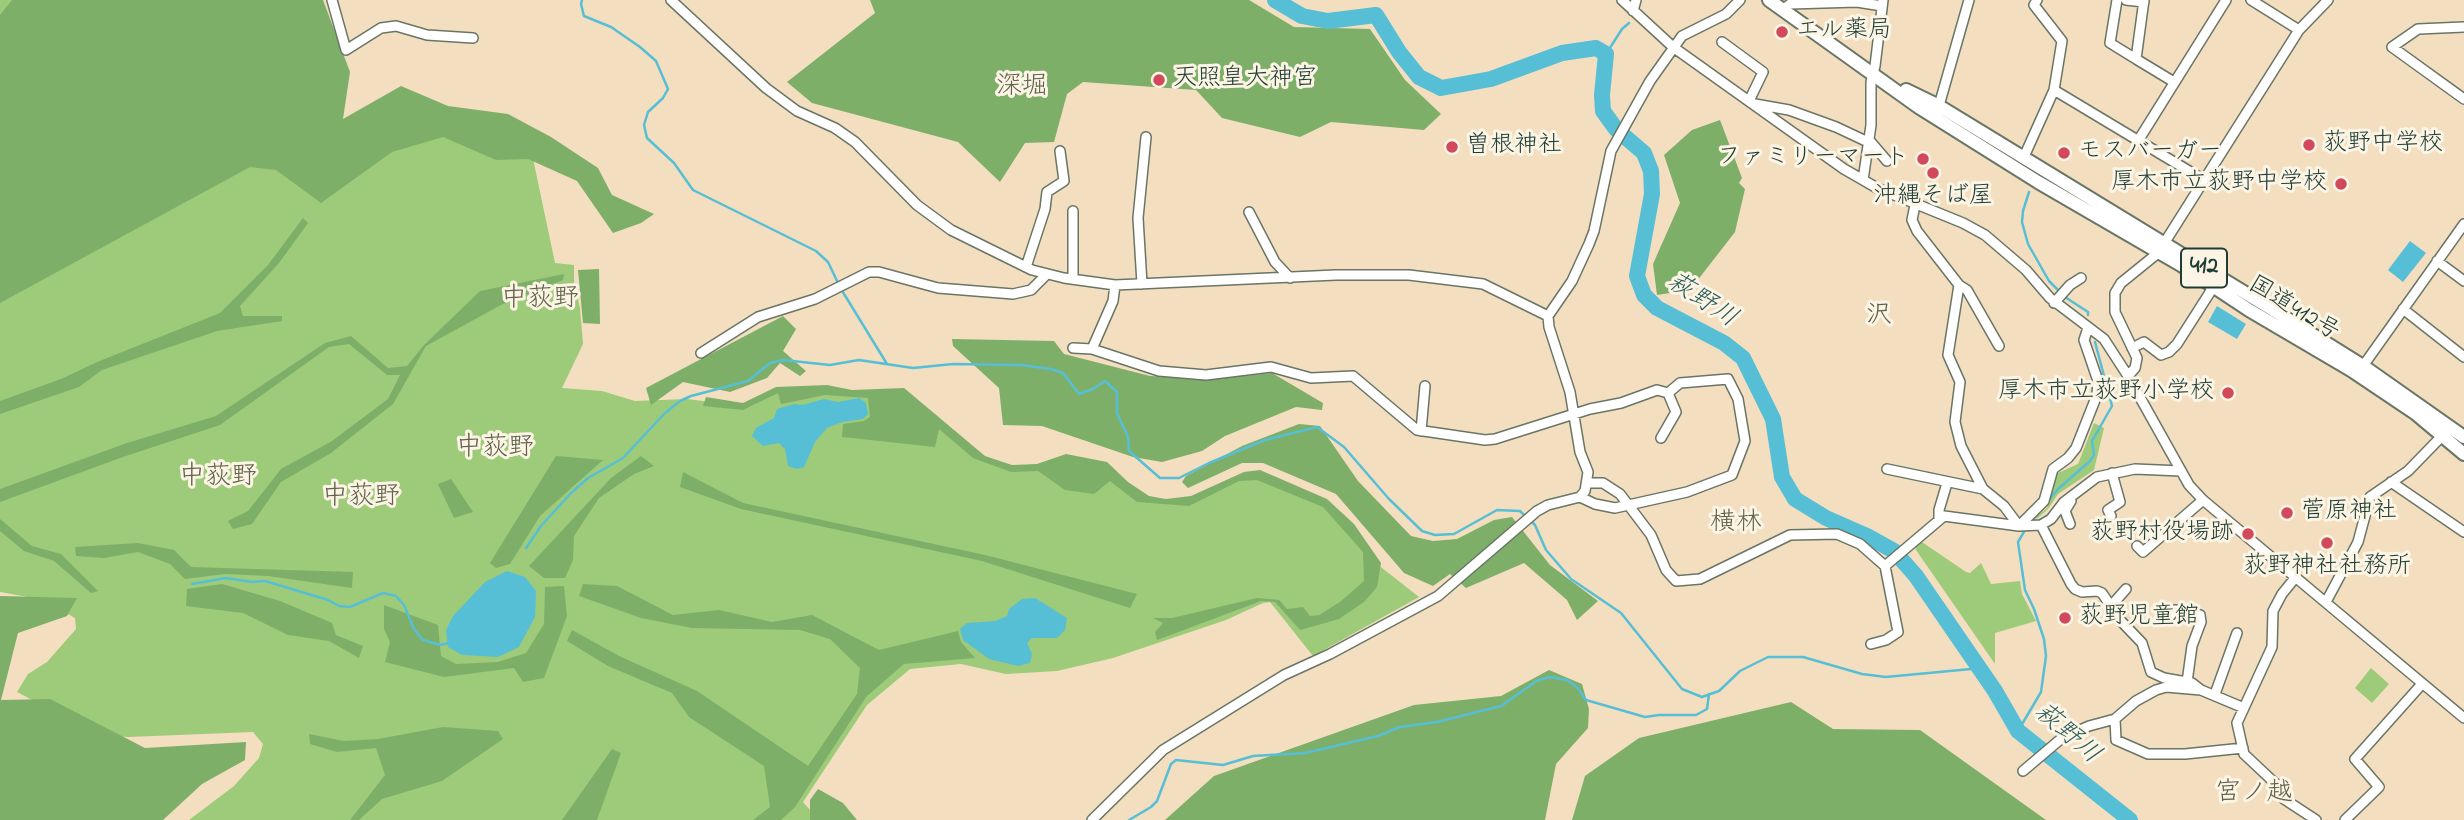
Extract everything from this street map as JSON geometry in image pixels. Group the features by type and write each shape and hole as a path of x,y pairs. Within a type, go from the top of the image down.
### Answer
{"highway":[{"name":"国道412号","path":"1769,0 1876,76 2023,159 2249,310 2351,370 2415,413 2464,454"},
{"name":"国道412号","path":"1937,111 2038,182 2161,249 2363,366 2464,438"}],"street":[{"path":"332,0 346,50 381,28 396,26 427,35 473,38"},
{"path":"671,0 766,88 797,111 835,128 861,146 926,211 951,230 1026,267 1047,274 1115,285 1336,275 1409,275 1483,284 1548,316"},
{"path":"1622,0 1673,47 1863,180 1985,235 2026,270 2054,303 2104,339 2128,376 2180,471 2203,500 2421,685 2464,718"},
{"path":"1633,11 1636,0"},
{"path":"1580,497 1588,483 1588,472 1580,452 1575,415 1548,316 1572,281 1594,231 1611,151 1625,122 1673,47 1690,30 1726,14 1740,0"},
{"path":"1937,111 1969,0"},
{"path":"2023,159 2054,90 2062,41 2034,5 2037,0"},
{"path":"2117,0 2110,43 2174,82"},
{"path":"2126,0 2144,1 2136,59"},
{"path":"2138,141 2226,0"},
{"path":"2251,0 2299,30"},
{"path":"2128,376 2135,368 2137,358 2115,312 2115,293 2120,284 2161,249 2299,30 2328,0"},
{"path":"1782,10 1790,4 1882,3 1863,180"},
{"path":"1712,21 1713,32"},
{"path":"2464,27 2418,29 2392,47 2464,99"},
{"path":"1721,41 1763,72 1751,103"},
{"path":"2054,90 2204,180"},
{"path":"1751,103 1789,110 1836,127 1868,141 1887,161"},
{"path":"1142,284 1138,218 1146,137"},
{"path":"1026,267 1045,209 1047,192 1064,181 1060,151"},
{"path":"1915,205 1912,220 1924,246 1982,308 2000,346"},
{"path":"1073,211 1073,279"},
{"path":"1249,212 1275,262 1290,278"},
{"path":"2363,366 2464,223"},
{"path":"2437,261 2464,281"},
{"path":"701,353 758,317 815,299 869,272 879,272 938,288 1013,294 1031,290 1047,274"},
{"path":"2054,303 2070,285 2081,278"},
{"path":"1092,349 1113,301 1115,285"},
{"path":"1959,285 1948,355 1960,382 1955,422 1961,446 1983,489 2023,526"},
{"path":"2132,348 2144,342 2161,355 2169,352 2177,344 2214,286"},
{"path":"2403,309 2464,357"},
{"path":"2023,526 2044,500 2053,469 2076,448 2097,395 2098,381 2084,340 2088,328"},
{"path":"1073,348 1092,349 1159,371 1206,375 1271,367 1311,378 1353,376 1417,430 1485,440 1622,404 1657,390 1668,393"},
{"path":"1092,820 1163,750 1284,675 1330,654 1438,596 1532,514 1548,505 1580,497 1595,504 1615,508 1687,492 1728,478 1735,471 1745,441 1738,399 1728,379 1680,383 1668,393"},
{"path":"1421,431 1425,386"},
{"path":"1661,438 1676,412 1668,393"},
{"path":"2326,602 2358,542 2370,497 2423,458 2442,436"},
{"path":"1887,469 1983,489"},
{"path":"1888,564 1944,516 2023,526 2041,525 2050,519 2064,502 2097,477 2135,469 2180,471"},
{"path":"2108,510 2120,502 2112,473"},
{"path":"2390,482 2464,531"},
{"path":"1588,483 1603,483 1616,490 1651,535 1666,570 1676,581 1700,579 1790,535 1837,534 1860,544 1888,564 1898,632 1886,640 1871,644"},
{"path":"1939,520 1939,510 1947,483"},
{"path":"2070,524 2065,511 2074,494"},
{"path":"2143,552 2203,500"},
{"path":"2041,525 2075,589 2102,593 2120,620 2142,643 2151,672 2164,678 2187,682 2199,687 2201,691"},
{"path":"2295,578 2273,611 2272,647 2237,723 2244,754 2277,785 2284,799 2316,820"},
{"path":"2112,606 2126,589"},
{"path":"2166,621 2175,610 2200,615 2201,622 2192,646 2187,682"},
{"path":"2215,694 2237,633"},
{"path":"2346,820 2379,787 2355,759 2421,685"},
{"path":"2023,771 2059,741 2089,726 2115,719 2137,701 2166,687 2215,694 2244,708"},
{"path":"2115,719 2116,740 2148,754 2185,754 2243,748"}],"green space":[{"path":"0,0 306,0 329,154 407,112 528,135 555,263 574,265 574,283 580,308 583,344 562,388 602,391 635,401 687,399 749,407 778,391 897,393 962,444 1011,470 1066,460 1149,499 1190,499 1237,478 1258,475 1323,500 1377,564 1419,597 1313,656 1270,602 1226,620 1113,658 1057,671 1006,674 961,664 910,669 867,705 803,802 819,820 189,820 234,786 259,758 263,744 253,732 128,737 99,735 17,692 28,674 47,662 76,629 75,618 39,599 0,592"},
{"path":"12,0 323,0 350,72 343,119 401,86 448,106 508,114 551,137 598,168 612,195 654,214 641,223 613,233 577,181 528,159 496,160 443,137 392,152 321,203 276,170 250,167 0,303 0,15"},
{"path":"870,0 1249,0 1294,27 1370,29 1405,80 1441,114 1424,130 1331,122 1300,137 1222,118 1196,90 1083,82 1067,94 1054,142 1025,143 1000,182 958,142 812,103 787,82 875,13"},
{"path":"1720,120 1742,178 1739,183 1745,189 1735,232 1690,290 1657,295 1653,264 1680,203 1664,155 1692,130"},
{"path":"303,218 308,223 279,263 240,306 243,316 282,316 282,321 217,331 102,370 79,387 0,414 0,401 61,379 220,313 268,265"},
{"path":"599,269 600,324 583,323 578,270"},
{"path":"564,274 563,280 501,305 426,346 393,404 331,453 281,482 252,524 233,529 228,521 248,511 281,469 332,441 388,399 400,375 387,375 349,344 329,347 220,425 0,502 0,489 127,443 216,416 325,343 351,336 388,368 407,366 424,345 480,291"},
{"path":"783,316 796,329 783,351 806,371 800,376 780,363 767,378 730,392 683,382 651,405 646,388"},
{"path":"952,339 1054,341 1064,354 1150,376 1216,379 1272,373 1323,403 1322,410 1296,407 1225,436 1202,451 1162,462 1133,457 1042,426 1003,425 999,388 953,346"},
{"path":"827,385 852,390 904,388 985,456 1012,465 1037,464 1066,454 1107,462 1128,482 1149,496 1166,499 1191,496 1244,472 1260,470 1327,499 1354,524 1381,563 1377,587 1364,602 1339,619 1300,630 1275,602 1261,601 1157,640 1155,632 1163,623 1153,618 1172,618 1257,598 1279,600 1287,609 1303,607 1310,616 1319,615 1340,602 1364,581 1363,552 1323,507 1257,480 1239,481 1189,506 1137,502 1110,481 1094,494 1065,490 1038,471 1011,472 973,458 939,429 935,447 842,437 843,424 864,421 870,417 868,398 825,395 781,404 778,393 743,410 703,406 706,397 743,403 776,387"},
{"path":"2094,423 2104,428 2094,470 2058,494 2048,509 2037,519 2047,508 2058,473 2078,464"},
{"path":"1299,424 1320,426 1358,481 1411,536 1433,541 1457,539 1494,520 1512,517 1550,565 1598,601 1577,620 1567,600 1524,563 1466,588 1450,574 1433,586 1404,573 1336,494 1263,463 1242,463 1188,488 1182,482 1186,476 1242,446"},
{"path":"556,456 603,460 540,516 510,564 496,568 490,563"},
{"path":"641,456 654,466 634,474 599,498 574,536 573,560 565,578 544,578 529,566 611,478"},
{"path":"683,472 743,503 985,555 1137,594 1130,608 982,561 741,509 680,487"},
{"path":"451,479 473,512 454,518 438,484"},
{"path":"0,519 32,546 61,554 98,591 91,593 54,561 24,551 0,531"},
{"path":"1919,540 1966,572 1970,573 1981,563 1991,584 2020,581 2022,594 2036,621 1995,633 1995,664 1916,550 1915,543"},
{"path":"138,543 174,550 191,567 353,572 352,588 268,576 225,574 185,579 170,564 138,552 104,558 76,556 75,547"},
{"path":"222,584 280,601 332,623 336,635 363,646 359,658 329,641 288,635 243,613 186,606 187,589"},
{"path":"583,584 617,586 673,615 719,610 772,622 812,615 879,650 958,631 961,642 975,658 904,664 866,697 795,807 781,820 753,820 770,807 764,766 689,717 672,693 608,666 567,641 572,630 619,656 697,691 808,766 857,694 860,668 830,639 800,630 692,628 641,618 579,596"},
{"path":"564,586 567,616 544,678 523,682 514,668 444,677 385,662 390,642 384,629 384,605 438,625 441,656 456,664 498,662 526,653 544,624 545,587"},
{"path":"0,596 77,598 67,616 18,633 1,700 50,699 145,748 246,742 245,760 202,784 163,820 0,820"},
{"path":"2371,668 2389,684 2372,703 2355,688"},
{"path":"1549,670 1582,684 1589,709 1588,728 1556,764 1545,820 1165,820 1214,776 1414,705 1501,696"},
{"path":"1791,702 1833,729 1920,730 2046,820 1572,820 1585,776 1639,738"},
{"path":"443,727 498,731 503,739 442,781 382,799 359,820 350,820 385,775 376,748 337,752 310,744 309,734 344,741 378,739"},
{"path":"612,749 621,753 597,820 562,820"},
{"path":"818,789 843,803 857,820 810,820 810,800"}],"water":[{"path":"2410,241 2426,253 2403,282 2388,270"},
{"path":"2217,306 2246,324 2237,339 2208,322"},
{"path":"859,398 866,403 868,414 863,419 842,422 827,428 815,442 804,467 797,469 788,466 785,449 779,443 763,446 752,436 756,428 774,418 777,409 824,399 838,402"},
{"path":"507,571 525,577 536,591 535,617 519,647 498,657 462,655 448,647 446,630 453,616 485,582"},
{"path":"1035,598 1067,618 1065,630 1057,638 1032,638 1027,643 1032,654 1030,663 1018,666 989,659 963,640 960,629 967,623 995,621 1007,616 1009,609 1022,599"}],"waterway":[{"path":"582,0 584,16 611,27 656,61 668,89 663,98 648,112 644,125 647,138 674,163 693,190 816,251 828,262 838,283"},
{"name":"萩野川","path":"1275,0 1302,16 1328,21 1376,15 1399,52 1419,77 1441,88 1491,79 1562,53 1596,48 1606,54 1603,111 1616,129 1644,153 1651,171 1652,194 1637,276 1644,295 1657,308 1724,343 1743,358 1773,419 1782,477 1795,499 1826,518 1894,551 1916,576 1995,691 2018,731 2130,820"},
{"path":"1606,54 1629,23"},
{"path":"2029,192 2022,222 2028,244 2049,281 2060,292"},
{"path":"841,289 887,364"},
{"path":"2065,297 2088,312 2088,315"},
{"path":"2031,522 2058,489 2090,461 2094,455 2092,441 2112,406 2095,342"},
{"path":"526,548 541,526 571,493 588,478 623,458 665,413 680,401 748,381 770,363 783,360 830,365 859,360 913,368 953,364 1021,365 1051,369 1063,373 1079,394 1105,381 1117,392 1117,413 1128,437 1129,451 1160,478 1179,478 1265,440 1317,427 1344,447 1389,499 1422,531 1435,535 1454,534 1497,510 1520,511 1525,516"},
{"path":"1530,520 1546,550 1571,579 1621,613 1682,689 1702,697 1719,691 1740,671 1768,657 1803,657 1862,674 1886,677 1971,669 1977,666"},
{"path":"2018,731 2041,692 2046,656 2044,639 2025,590 2018,542 2025,530"},
{"path":"192,584 225,578 265,581 328,600 339,606 350,607 383,593 396,596 404,605 414,629 423,640 441,645 448,643"},
{"path":"1129,820 1157,801 1171,764 1176,760 1223,765 1253,756 1305,753 1378,736 1400,727 1437,722 1501,706 1538,680 1550,677 1567,680 1577,687 1586,700 1645,717 1696,715 1707,709 1709,694"}],"place":[{"name":"エル薬局","path":"1782,32"},
{"name":"天照皇大神宮","path":"1159,80"},
{"name":"荻野中学校","path":"2309,145"},
{"name":"曽根神社","path":"1452,147"},
{"name":"モスバーガー","path":"2064,153"},
{"name":"ファミリーマート","path":"1923,159"},
{"name":"沖縄そば屋","path":"1933,173"},
{"name":"厚木市立荻野中学校","path":"2341,184"},
{"name":"厚木市立荻野小学校","path":"2228,393"},
{"name":"菅原神社","path":"2287,513"},
{"name":"荻野村役場跡","path":"2248,534"},
{"name":"荻野神社社務所","path":"2327,543"},
{"name":"荻野児童館","path":"2065,618"}],"district":[{"name":"深堀","path":"1022,89"},
{"name":"中荻野","path":"540,301"},
{"name":"沢","path":"1879,318"},
{"name":"中荻野","path":"495,450"},
{"name":"中荻野","path":"218,479"},
{"name":"中荻野","path":"361,499"},
{"name":"横林","path":"1736,525"},
{"name":"宮ノ越","path":"2254,795"}]}
